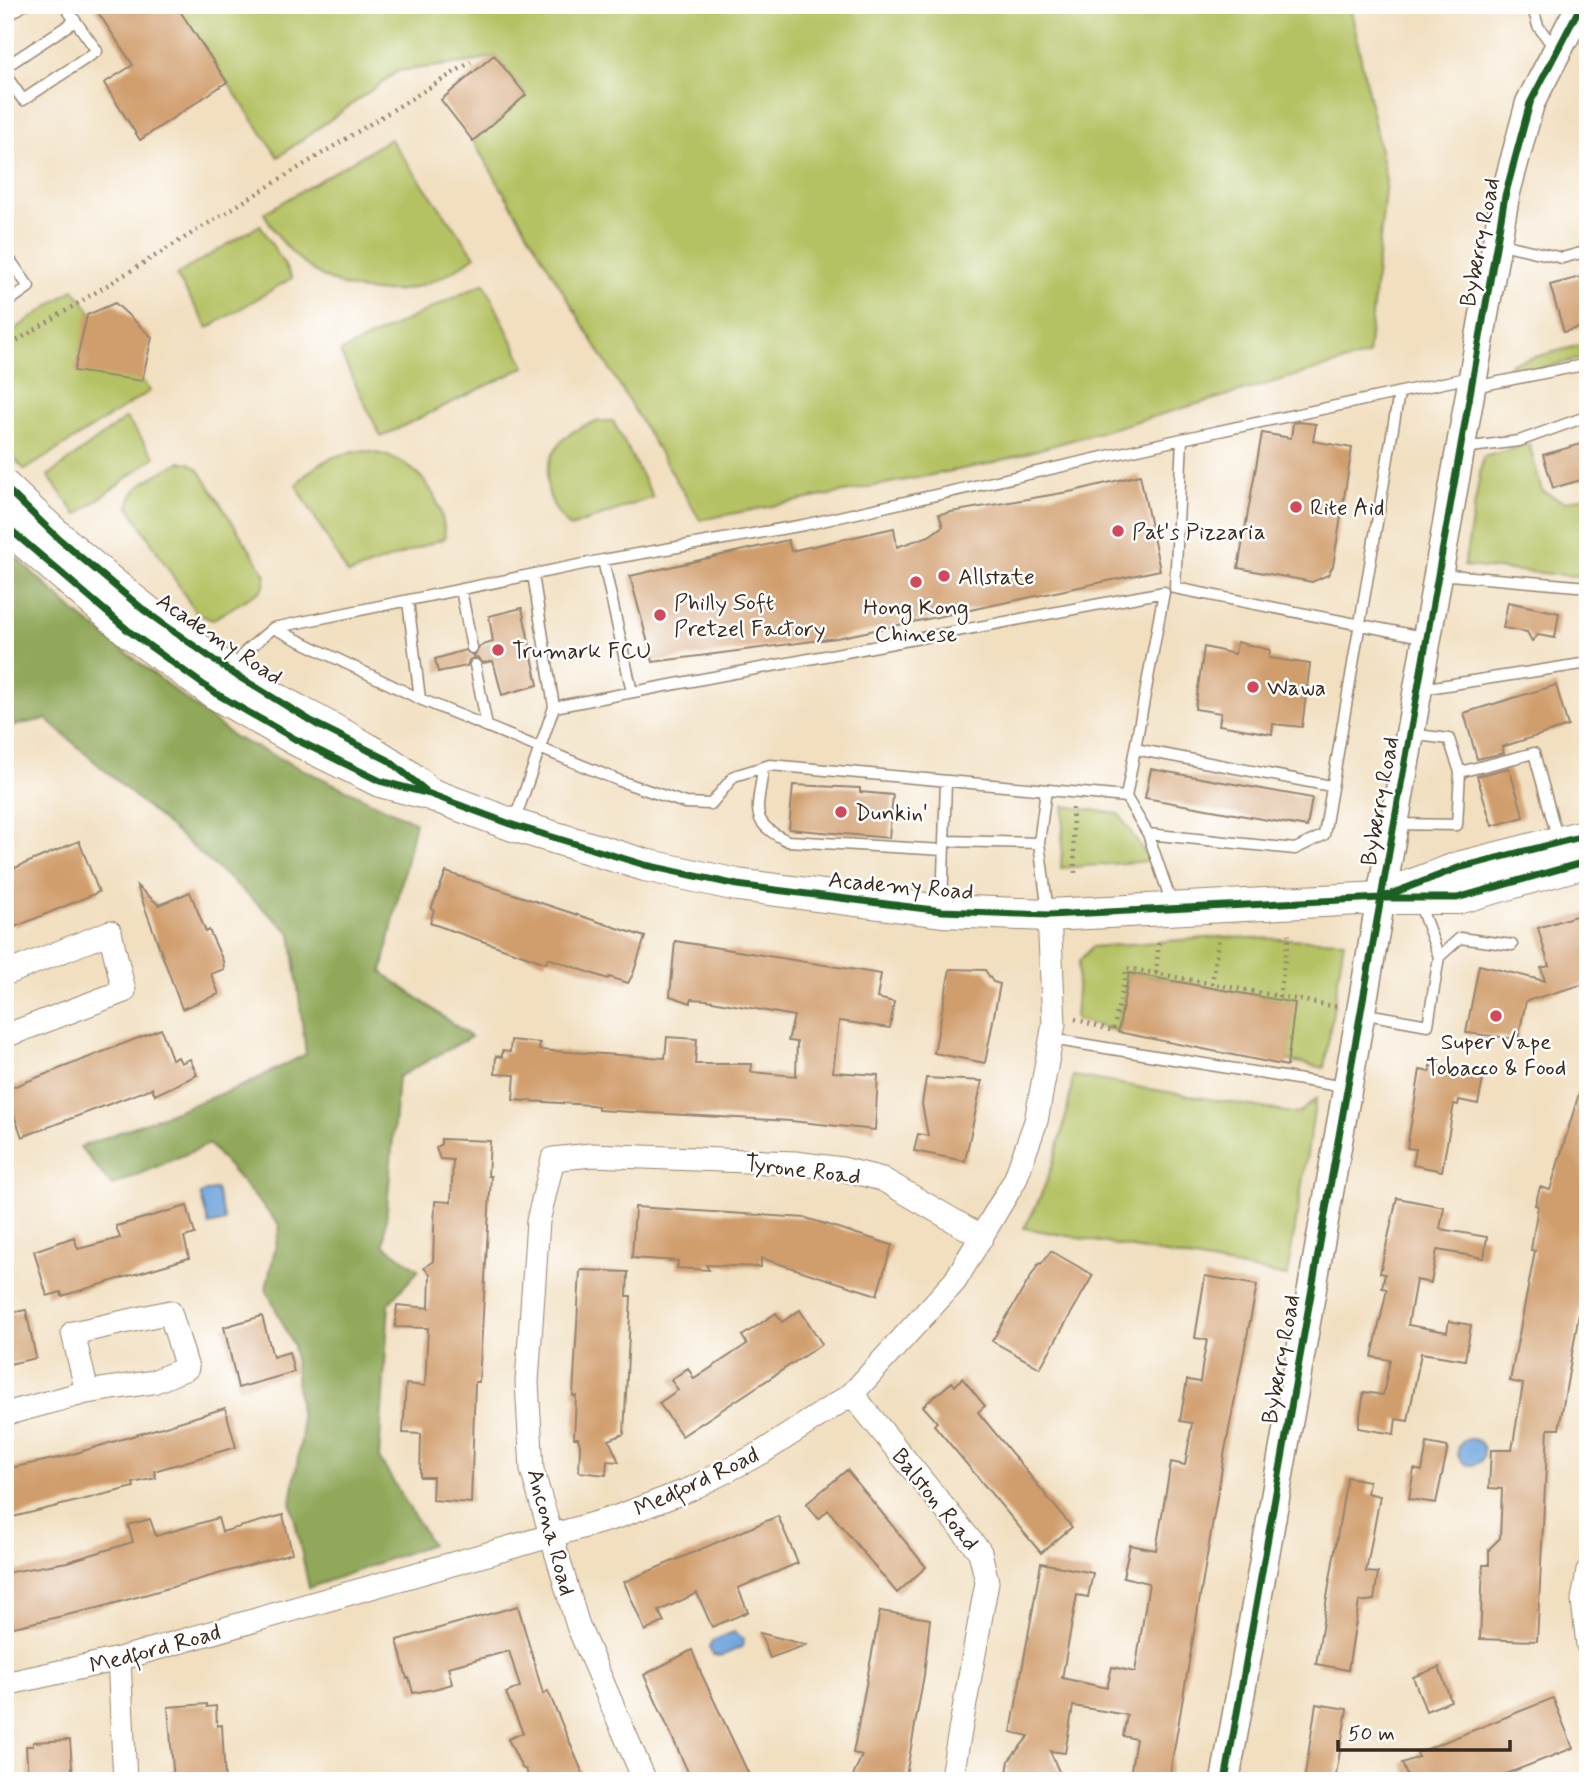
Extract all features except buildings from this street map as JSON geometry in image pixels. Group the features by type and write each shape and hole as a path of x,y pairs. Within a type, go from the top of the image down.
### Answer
{"main road":[{"name":"Academy Road","path":"5,488 59,540 135,603 230,672 316,724 388,760 430,794"},
{"name":"Academy Road","path":"5,525 130,632 215,693 295,739 380,781 430,794 513,825 645,865 737,885 942,911 1049,915 1381,898 1417,892 1457,898 1588,861"},
{"name":"Academy Road","path":"1417,892 1458,868 1573,839"}],"street":[{"name":"Byberry Road","path":"1225,1781 1348,1087 1350,1010 1381,898 1505,196 1530,103 1581,5"},
{"name":"Medford Road","path":"5,1684 119,1660 551,1538 691,1489 761,1453 852,1394 955,1281 1015,1180 1036,1121 1051,1039 1053,982 1049,915"},
{"path":"5,974 110,932 124,991 5,1036"},
{"name":"Tyrone Road","path":"609,1155 795,1163 842,1169 882,1179 982,1237"},
{"name":"Ancona Road","path":"609,1155 554,1160 538,1221 527,1382 532,1470 578,1626 645,1781"},
{"path":"5,1413 86,1392 153,1382 187,1368 170,1312 73,1333 86,1392"},
{"name":"Balston Road","path":"852,1394 980,1552 987,1582 951,1781"},
{"path":"1588,1572 1583,1600 1588,1645"},
{"path":"119,1660 125,1781"}],"lane":[{"path":"5,18 24,5"},
{"path":"5,74 23,100 97,51 64,5"},
{"path":"1532,5 1538,26 1556,50"},
{"path":"5,67 75,21"},
{"path":"1497,243 1562,258 1588,251"},
{"path":"5,253 29,287 5,304"},
{"path":"230,672 246,651 273,628 603,560 804,525 1399,393 1588,364"},
{"path":"1148,834 1295,849 1324,835 1399,393"},
{"path":"1461,448 1519,441 1588,416"},
{"path":"1174,908 1148,834 1126,797 1170,590 1182,439"},
{"path":"603,560 632,692"},
{"path":"1438,574 1588,587"},
{"path":"513,825 554,707 533,575"},
{"path":"461,589 472,648"},
{"path":"554,707 1170,590 1427,638"},
{"path":"408,601 420,699"},
{"path":"273,628 420,699 620,781 685,803 711,804 734,776 770,765 1126,797"},
{"path":"1418,690 1588,663"},
{"path":"475,665 487,726"},
{"path":"1394,824 1457,825 1460,772 1449,738 1410,734"},
{"path":"1135,749 1331,786"},
{"path":"1460,772 1534,753 1573,839"},
{"path":"763,768 758,818 765,831 788,841 944,845 1039,843"},
{"path":"942,911 946,781"},
{"path":"1046,790 1039,843 1049,915"},
{"path":"1350,1010 1428,1025 1439,957 1417,892"},
{"path":"1439,957 1460,939 1512,945"},
{"path":"1051,1039 1348,1087"}],"path":[{"path":"5,348 471,62"},
{"path":"1072,807 1075,873"},
{"path":"1279,997 1289,934"},
{"path":"1212,984 1219,937"},
{"path":"1156,973 1159,940"},
{"path":"1075,1019 1113,1031 1127,968 1350,1010"}],"green space":[{"path":"175,5 1350,5 1386,180 1368,355 988,464 700,520 473,141 526,95 495,56 471,62 398,71 278,157"},
{"path":"390,139 475,256 446,275 416,287 387,291 358,289 330,280 305,264 283,242 264,213"},
{"path":"260,225 292,278 208,328 176,275"},
{"path":"484,283 525,367 381,437 340,352"},
{"path":"74,289 150,391 25,470 5,449 5,336"},
{"path":"1588,343 1588,357 1503,377 1511,363"},
{"path":"126,418 155,457 77,515 48,476"},
{"path":"600,421 613,421 653,497 570,527 557,512 550,496 547,480 549,464 566,437 581,427"},
{"path":"1529,444 1542,491 1564,502 1588,496 1588,573 1574,576 1464,566 1483,457"},
{"path":"363,451 396,460 422,478 438,504 445,538 348,574 296,485 326,460"},
{"path":"179,462 190,463 199,470 266,575 260,591 212,620 196,613 129,507 130,499 140,486"},
{"path":"5,547 76,613 234,737 415,822 382,972 471,1037 398,1077 384,1245 419,1270 389,1303 379,1458 431,1544 309,1588 291,1502 302,1433 293,1345 266,1289 280,1226 209,1144 112,1186 80,1147 247,1084 306,1054 291,933 46,719 5,727"},
{"path":"1064,806 1119,814 1150,861 1061,868"},
{"path":"1219,937 1344,941 1324,1068 1287,1060 1294,1003 1129,973 1118,1032 1075,1019 1079,961 1092,947"},
{"path":"1073,1076 1298,1114 1316,1099 1287,1276 1024,1228 1056,1155"}],"water":[{"path":"216,1189 225,1221 209,1225 200,1194"},
{"path":"1471,1439 1480,1443 1484,1452 1480,1461 1471,1465 1462,1461 1458,1452 1462,1443"},
{"path":"734,1632 744,1639 742,1647 721,1656 713,1655 709,1648 712,1641"}],"cycle path":[{"path":"1225,1781 1505,196 1530,103 1581,5"},
{"path":"5,487 59,539 145,611 231,672 316,724 388,760 425,790"},
{"path":"5,525 130,632 215,693 295,739 380,781 430,794 513,825 645,865 737,885 942,911 1049,915 1381,898 1457,898 1588,861"},
{"path":"1388,895 1458,868 1588,835"}],"place":[{"name":"Rite Aid","path":"1296,507"},
{"name":"Pat's Pizzaria","path":"1118,531"},
{"name":"Allstate","path":"944,576"},
{"name":"Hong Kong Chinese","path":"916,582"},
{"name":"Philly Soft Pretzel Factory","path":"660,615"},
{"name":"Trumark FCU","path":"498,650"},
{"name":"Wawa","path":"1253,687"},
{"name":"Dunkin'","path":"841,812"},
{"name":"Super Vape Tobacco & Food","path":"1496,1016"}]}
